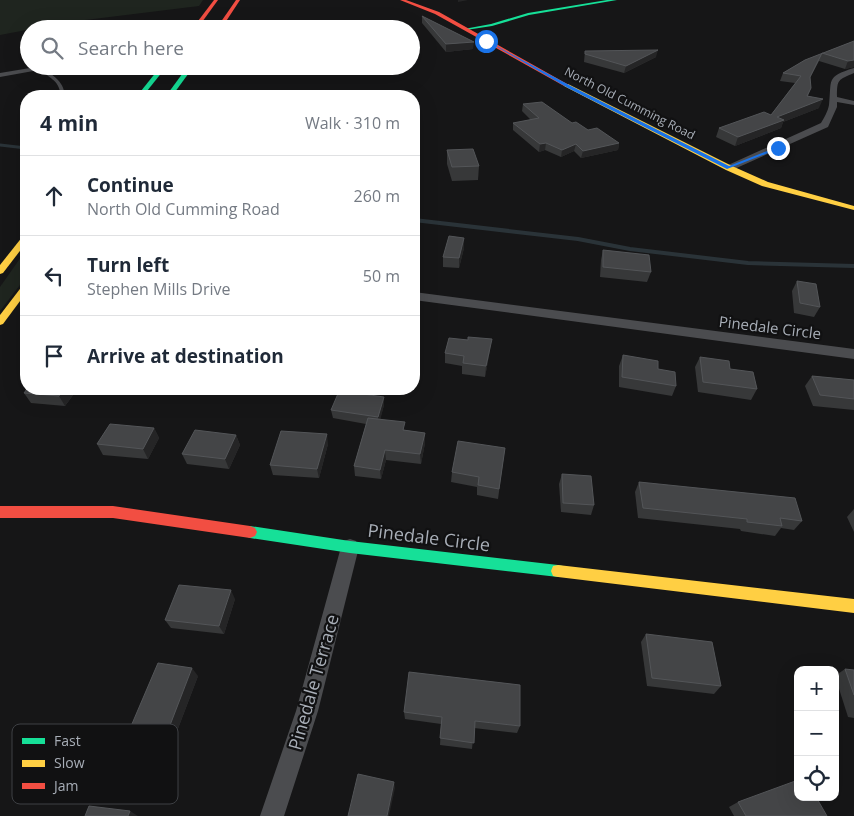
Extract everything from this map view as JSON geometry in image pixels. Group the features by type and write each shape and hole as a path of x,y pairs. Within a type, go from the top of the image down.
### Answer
{"main road":[{"path":"201,20 216,0"},
{"path":"224,20 238,0"},
{"name":"North Old Cumming Road","path":"402,0 437,13 569,87 729,168 765,184 854,208"},
{"path":"466,29 492,25 528,14 615,0"},
{"path":"145,90 157,75"},
{"path":"173,90 184,75"},
{"path":"1,269 20,245"},
{"path":"0,322 20,295"},
{"name":"Pinedale Circle","path":"0,512 113,512 350,546 854,606"}],"street":[{"path":"729,168 825,126 833,107 833,84 836,78 854,70"},
{"path":"0,75 20,72"},
{"path":"833,99 854,103"},
{"name":"Pinedale Circle","path":"420,297 854,354"},
{"name":"Pinedale Terrace","path":"272,816 308,710 350,546"}],"lane":[{"path":"51,75 59,81 62,90"}],"shaded area":[{"path":"0,0 203,0 199,6 85,20 20,20 20,31 0,35"},
{"path":"20,259 20,285 0,311 0,287"}],"building":[{"path":"422,16 474,42 446,44"},
{"path":"854,41 854,60 848,61 823,53"},
{"path":"658,50 626,66 585,54 585,51"},
{"path":"822,54 810,77 811,88 807,96 823,99 777,117 784,120 738,137 719,128 764,112 771,115 801,76 783,73 805,60"},
{"path":"542,102 572,123 576,122 588,130 597,128 619,143 583,151 576,144 562,150 546,143 540,144 513,123 539,118 523,104"},
{"path":"473,149 479,166 452,167 447,150"},
{"path":"449,236 464,238 459,258 443,257"},
{"path":"603,250 649,255 651,272 603,267"},
{"path":"797,281 816,284 820,307 800,303"},
{"path":"468,337 492,339 486,366 463,363 464,356 445,353 449,338 468,340"},
{"path":"623,355 658,361 658,369 675,372 676,386 622,377"},
{"path":"700,357 729,361 730,369 753,372 757,389 703,382"},
{"path":"812,376 854,380 854,399 820,395"},
{"path":"337,395 384,397 378,417 331,410"},
{"path":"368,418 405,422 403,430 425,433 420,454 385,450 380,470 354,466"},
{"path":"110,424 154,428 143,449 97,444"},
{"path":"195,430 236,435 225,459 182,454"},
{"path":"281,431 327,434 317,469 270,465"},
{"path":"458,441 505,448 499,489 478,485 479,477 452,472"},
{"path":"562,474 591,476 594,505 563,503"},
{"path":"639,482 795,498 802,521 780,518 782,526 747,522 747,519 643,508"},
{"path":"179,585 231,590 219,626 165,620"},
{"path":"646,634 712,642 721,686 652,678"},
{"path":"158,663 192,668 170,724 132,724"},
{"path":"845,669 854,670 854,695"},
{"path":"409,672 520,685 520,726 475,721 474,743 440,738 442,717 404,712"},
{"path":"358,774 394,782 387,816 348,816"},
{"path":"794,781 794,801 818,801 827,816 746,816 738,802"},
{"path":"89,806 130,811 128,816 85,816"}],"waterway":[{"path":"0,145 20,147"},
{"path":"420,221 578,239 630,249 748,263 854,266"}],"traffic: fast":[{"path":"466,29 492,25 528,14 615,0"},
{"path":"145,90 157,75"},
{"path":"173,90 184,75"},
{"path":"250,532 350,547 558,571"}],"traffic: slow":[{"path":"566,85 729,168 765,184 854,208"},
{"path":"0,271 20,246"},
{"path":"0,322 20,295"},
{"path":"558,571 854,606"}],"traffic: jam":[{"path":"201,20 216,0"},
{"path":"224,20 238,0"},
{"path":"402,0 437,13 566,85"},
{"path":"0,512 113,512 250,532"}],"route":[{"path":"486,41 540,72 729,168 778,148"}]}
